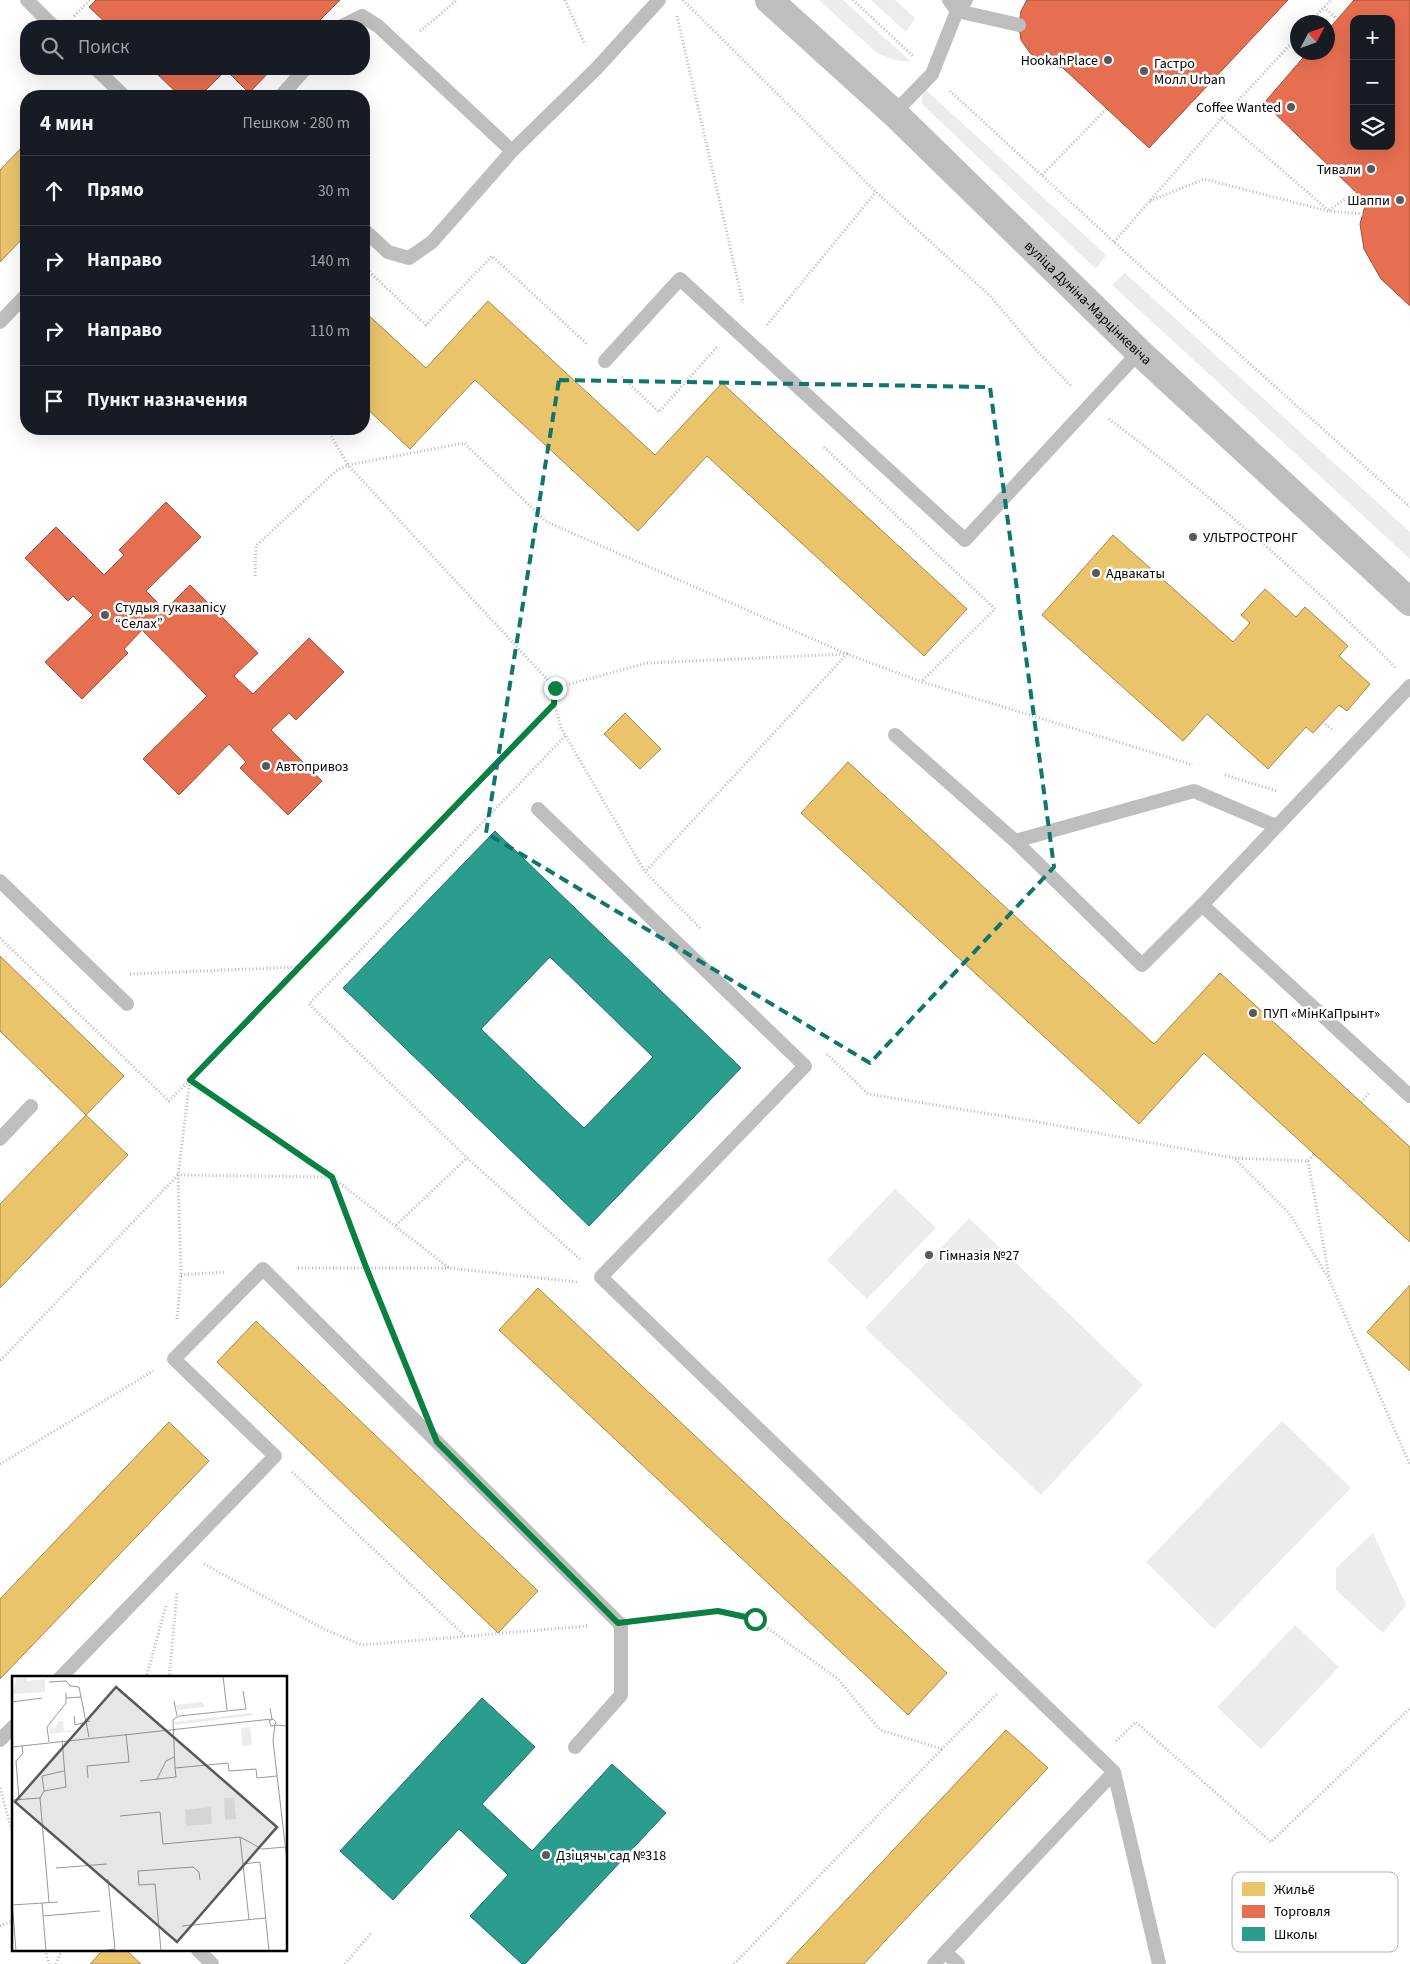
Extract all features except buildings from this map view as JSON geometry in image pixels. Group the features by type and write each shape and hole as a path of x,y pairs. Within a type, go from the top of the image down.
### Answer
{"street":[{"name":"вуліца Дуніна-Марцінкевіча","path":"769,0 894,113 1086,298 1139,352 1410,602"}],"lane":[{"path":"370,236 388,252 409,258 432,242 512,151 596,69 659,0"},
{"path":"894,113 932,74 953,6 966,0"},
{"path":"36,3 49,20"},
{"path":"953,6 1019,25"},
{"path":"354,20 362,16 368,20"},
{"path":"370,21 378,26 512,151"},
{"path":"102,75 118,90"},
{"path":"286,90 299,75"},
{"path":"605,361 680,279 965,540 1139,352"},
{"path":"0,322 20,301"},
{"path":"895,735 1015,841 1142,965 1202,905 1410,686"},
{"path":"1015,841 1194,791 1276,826"},
{"path":"538,810 805,1066 601,1277 1114,1772 1159,1964"},
{"path":"0,881 127,1004"},
{"path":"1202,905 1410,1096"},
{"path":"0,1139 31,1106"},
{"path":"62,1676 275,1456 174,1359 263,1269 621,1626 621,1695 575,1747"},
{"path":"0,1740 12,1728"},
{"path":"934,1964 1114,1772"},
{"path":"200,1952 212,1964"},
{"path":"945,1952 958,1964"}],"path":[{"path":"400,48 458,0"},
{"path":"569,0 564,0 596,69"},
{"path":"683,0 876,192 990,296 1037,351 1091,406 1183,475 1364,636 1397,669"},
{"path":"853,0 1114,242 1410,507"},
{"path":"1317,15 1331,0"},
{"path":"1324,7 1337,19"},
{"path":"676,10 752,344"},
{"path":"1114,242 1222,118 1290,45"},
{"path":"1042,175 1106,108"},
{"path":"1222,118 1328,210"},
{"path":"1149,201 1204,179 1328,210 1363,214"},
{"path":"752,344 876,192"},
{"path":"1328,210 1356,192"},
{"path":"370,273 426,325 492,256 659,412 716,347 722,352"},
{"path":"330,435 348,465 555,688 554,704 561,728 644,872 708,935"},
{"path":"255,576 256,546 336,470 348,465 464,443 547,522 848,654 922,682 1199,767"},
{"path":"821,445 995,609 922,682"},
{"path":"555,688 647,663 848,654"},
{"path":"644,872 848,654"},
{"path":"0,938 169,1101 554,704"},
{"path":"1323,722 1338,734"},
{"path":"565,736 309,1004 467,1158 587,1265"},
{"path":"1218,773 1285,794"},
{"path":"97,975 300,967"},
{"path":"826,1053 868,1094 1027,1120 1234,1158 1308,1161"},
{"path":"0,1464 174,1359 181,1274 178,1175 190,1080"},
{"path":"190,1080 332,1177 450,1268"},
{"path":"1308,1161 1314,1154"},
{"path":"396,1225 467,1158"},
{"path":"1234,1158 1289,1213 1330,1279 1410,1465"},
{"path":"1308,1161 1330,1279"},
{"path":"0,1361 178,1175 332,1177"},
{"path":"332,1177 414,1387"},
{"path":"181,1274 263,1269 450,1268 585,1282"},
{"path":"275,1456 466,1636"},
{"path":"168,1676 182,1552 326,1630 362,1645 618,1623 718,1611 755,1619 838,1679 880,1730 942,1749"},
{"path":"147,1676 169,1597"},
{"path":"734,1964 1014,1676"},
{"path":"1099,1757 1136,1722 1271,1842 1410,1708"},
{"path":"0,1788 12,1832"},
{"path":"0,1926 12,1921"},
{"path":"344,1964 372,1932"},
{"path":"56,1964 61,1952"}],"highlighted area":[{"path":"559,380 990,387 1054,867 870,1063 486,833"}],"shaded area":[{"path":"819,0 843,0 911,62 894,60 877,53"},
{"path":"871,0 895,0 915,18 906,32"},
{"path":"926,90 1106,255 1096,269 923,105 921,98"},
{"path":"1125,273 1410,532 1410,559 1112,285"},
{"path":"895,1189 936,1228 867,1299 827,1260"},
{"path":"969,1218 1143,1385 1041,1495 865,1328"},
{"path":"1282,1421 1351,1488 1214,1629 1146,1562"},
{"path":"1373,1533 1406,1605 1383,1633 1336,1590 1336,1568"},
{"path":"1295,1625 1339,1667 1261,1749 1217,1707"}],"place":[{"name":"HookahPlace","path":"1108,60"},
{"name":"Гастро Молл Urban","path":"1144,71"},
{"name":"Coffee Wanted","path":"1291,107"},
{"name":"Тивали","path":"1371,169"},
{"name":"Шаппи","path":"1400,200"},
{"name":"УЛЬТРОСТРОНГ","path":"1193,537"},
{"name":"Адвакаты","path":"1096,573"},
{"name":"Студыя гуказапісу “Селах”","path":"105,615"},
{"name":"Автопривоз","path":"266,766"},
{"name":"ПУП «МінКаПрынт»","path":"1253,1013"},
{"name":"Гімназія №27","path":"929,1255"},
{"name":"Дзіцячы сад №318","path":"546,1855"}],"route":[{"path":"555,688 554,704 190,1080 332,1177 366,1267 437,1442 618,1623 718,1611 755,1619"}]}
